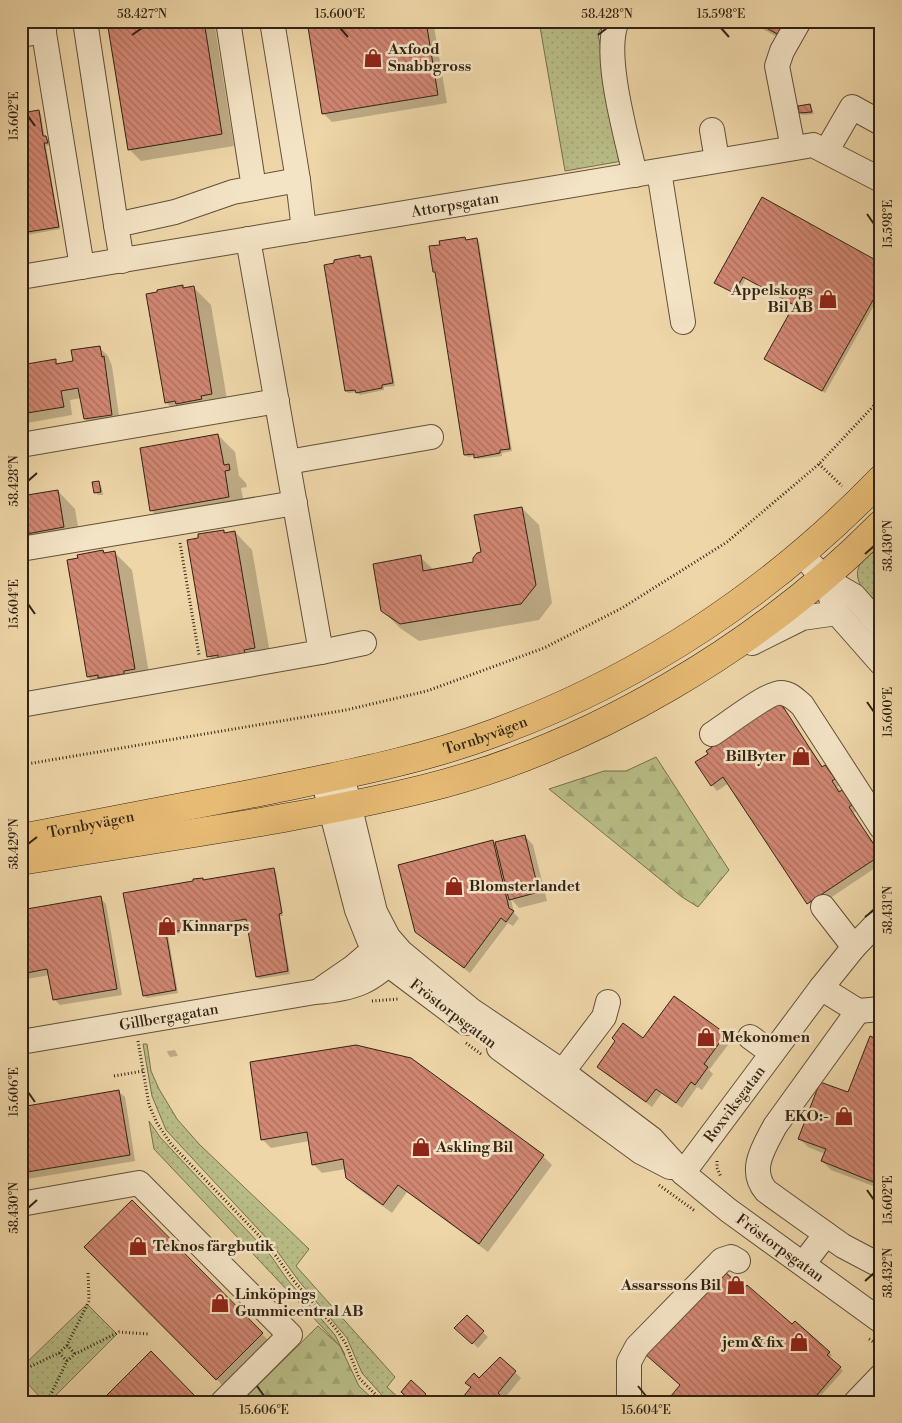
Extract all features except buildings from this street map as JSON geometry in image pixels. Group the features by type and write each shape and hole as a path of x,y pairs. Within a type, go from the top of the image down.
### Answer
{"main road":[{"name":"Tornbyvägen","path":"21,838 333,777 418,757 496,733 595,691 696,634 739,604 802,554 850,511 881,479"},
{"name":"Tornbyvägen","path":"21,861 340,807 425,789 508,762 611,718 686,676 776,615 823,578 881,524"}],"street":[{"path":"84,21 122,261"},
{"path":"228,21 254,188"},
{"path":"272,21 298,180 304,230"},
{"path":"617,21 614,28 612,51 618,96 635,175"},
{"path":"792,148 778,66 782,50 799,21"},
{"path":"36,29 82,267"},
{"path":"827,150 852,107 881,123"},
{"path":"712,130 717,160"},
{"name":"Attorpsgatan","path":"21,277 813,145 827,150 881,180"},
{"path":"659,171 683,322"},
{"path":"116,225 175,212 233,192 298,180"},
{"path":"248,239 322,652"},
{"path":"21,445 277,401"},
{"path":"288,462 431,437"},
{"path":"21,549 295,503"},
{"path":"802,554 823,578 854,596 881,627"},
{"path":"823,578 837,612 881,663"},
{"path":"686,676 802,618 837,612"},
{"path":"21,705 364,644"},
{"path":"712,734 770,696 781,693 792,696 802,705 881,827"},
{"name":"Fröstorpsgatan","path":"333,777 340,807 357,910 388,951 557,1079 641,1152 683,1173 803,1264 873,1328"},
{"path":"823,907 854,947"},
{"name":"Roxviksgatan","path":"683,1173 820,988 854,947 881,919"},
{"name":"Gillbergagatan","path":"21,1042 316,992 388,951"},
{"path":"820,988 869,1010 775,1126 765,1145 756,1173 759,1183 766,1191 843,1246 881,1266"},
{"path":"557,1079 604,1017 608,1002"},
{"path":"750,1037 772,1054"},
{"path":"21,1204 139,1183 290,1335 222,1402"},
{"path":"803,1264 826,1234"},
{"path":"629,1402 629,1362 637,1347 722,1260 731,1257 738,1261"},
{"path":"856,1402 881,1376"}],"path":[{"path":"21,765 346,710 427,691 526,655 580,631 681,572 727,542 819,464 881,398"},
{"path":"819,464 845,489"},
{"path":"177,522 202,673"},
{"path":"366,1002 403,999"},
{"path":"458,1038 481,1055"},
{"path":"128,1042 144,1040"},
{"path":"138,1041 149,1105 157,1123 171,1144 268,1245 294,1281 336,1329 346,1344 359,1378 383,1402"},
{"path":"114,1076 143,1071"},
{"path":"654,1181 698,1214"},
{"path":"21,1370 59,1353 67,1345 89,1301 88,1272"},
{"path":"873,1328 881,1347"},
{"path":"47,1402 67,1361 75,1354 119,1332 149,1334"},
{"path":"67,1345 75,1354"},
{"path":"59,1353 67,1361"}],"green space":[{"path":"539,21 605,21 598,34 622,161 565,171"},
{"path":"875,543 881,554 881,610 865,592 858,578 860,563"},
{"path":"656,757 729,870 698,907 682,897 549,789 604,771 626,771"},
{"path":"143,1044 147,1044 151,1071 159,1089 177,1119 199,1144 309,1249 296,1266 395,1377 387,1387 403,1402 388,1402 362,1373 347,1338 298,1280 272,1244 166,1130 152,1096"},
{"path":"149,1121 160,1137 271,1256 287,1279 335,1335 345,1355 340,1346 154,1149"},
{"path":"87,1304 117,1334 49,1402 45,1402 21,1377 21,1368"},
{"path":"318,1326 340,1346 359,1386 376,1402 241,1402"}],"place":[{"name":"Axfood Snabbgross","path":"373,58"},
{"name":"Appelskogs Bil AB","path":"828,299"},
{"name":"BilByter","path":"801,756"},
{"name":"Blomsterlandet","path":"454,886"},
{"name":"Kinnarps","path":"167,926"},
{"name":"Mekonomen","path":"706,1037"},
{"name":"EKO:-","path":"844,1116"},
{"name":"Askling Bil","path":"421,1147"},
{"name":"Teknos färgbutik","path":"138,1246"},
{"name":"Assarssons Bil","path":"736,1285"},
{"name":"Linköpings Gummicentral AB","path":"220,1303"},
{"name":"jem & fix","path":"799,1342"}]}
